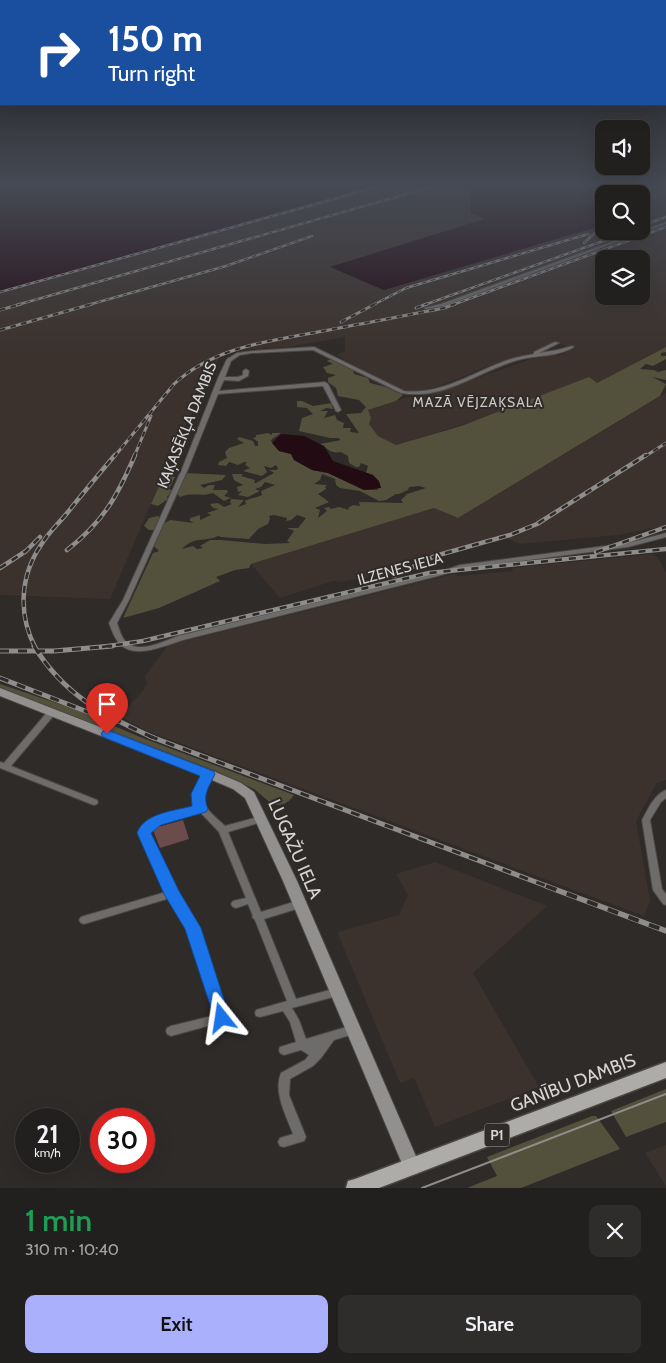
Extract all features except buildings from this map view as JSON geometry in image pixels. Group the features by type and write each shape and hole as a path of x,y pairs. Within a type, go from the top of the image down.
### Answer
{"main road":[{"name":"GANĪBU DAMBIS","path":"355,1188 666,1070"}],"street":[{"path":"426,308 442,305 621,239"},
{"path":"533,355 557,343"},
{"path":"533,355 572,348"},
{"name":"KAĶASĒKĻA DAMBIS","path":"145,650 133,650 124,645 116,633 113,623 126,600 170,501 229,360 239,354 321,349 403,392 415,394 428,392 494,366 533,355"},
{"path":"221,378 239,379 244,376 246,371"},
{"path":"215,394 325,384 338,410"},
{"name":"ILZENES IELA","path":"145,650 189,636 436,575 460,567 622,546 666,535"},
{"name":"LUGAŽU IELA","path":"0,692 237,786 250,796 300,904 412,1167"},
{"path":"52,712 3,765 94,802"},
{"path":"208,774 198,794 201,809 223,830 290,1004 290,1015 294,1020 303,1046 317,1055"},
{"path":"666,793 658,800 646,820 658,890 666,902"},
{"path":"170,1031 222,1018 193,928 172,894 144,833 146,828 156,821 201,809"},
{"path":"223,830 262,819"},
{"path":"84,920 172,894"},
{"path":"236,904 250,900"},
{"path":"257,917 300,904"},
{"path":"260,1012 337,992"},
{"path":"284,1050 353,1030"},
{"path":"284,1142 300,1137 284,1095 285,1076 309,1063 331,1037"}],"shaded area":[{"path":"0,239 182,239 0,291"},
{"path":"182,239 418,239 331,267 384,290 555,239 666,239 666,347 597,383 396,445 378,436 369,424 368,410 408,397 424,397 531,359 555,354 557,356 574,348 555,343 531,353 486,367 440,386 415,392 407,391 378,378 336,355 345,351 345,337 287,347 240,350 220,357 180,436 110,599 0,595 0,291"},
{"path":"419,239 555,239 384,290 330,267"},
{"path":"666,347 666,352 661,353 661,356 666,356 666,359 653,366 646,364 640,369 658,372 666,370 666,380 652,377 666,384 660,396 458,518 434,508 251,564 249,568 235,570 216,577 220,581 159,608 123,618 153,553 159,551 154,546 161,530 149,530 144,526 149,518 158,516 165,523 170,520 194,523 190,521 190,518 200,515 200,520 211,515 207,513 219,509 213,508 210,504 218,503 224,507 232,504 230,503 231,499 244,500 238,507 246,504 245,501 247,500 262,495 261,491 275,485 265,482 261,487 255,489 260,491 248,497 238,495 242,491 238,492 237,487 243,485 234,480 232,474 243,474 241,476 255,480 254,483 256,483 274,473 269,470 277,470 278,468 276,465 271,468 264,466 267,472 262,476 243,471 250,468 245,465 247,462 238,465 229,462 226,466 218,465 219,462 227,458 225,452 229,448 244,443 237,439 239,437 253,441 255,446 258,446 258,442 253,438 256,435 281,433 271,441 279,451 291,454 294,460 312,470 328,473 364,490 378,490 373,475 366,473 368,466 361,463 359,467 356,467 349,463 348,456 341,452 332,452 320,444 341,440 299,431 302,418 313,414 307,408 297,407 297,401 302,401 313,406 332,403 334,409 326,408 320,411 328,411 324,418 335,415 337,420 344,423 343,428 351,428 350,432 359,433 346,414 361,413 366,407 359,400 338,396 336,388 328,382 328,378 336,375 327,373 323,367 333,364 327,361 329,360 339,361 338,363 353,369 354,374 368,378 370,383 386,387 403,395 396,401 368,410 371,418 369,424 378,436 396,445 461,426 589,377 597,383","holes":["322,474 335,479 336,485 340,488 360,491 379,501 386,500 408,490 409,487 419,486 426,488 407,494 401,500 403,503 359,502 360,506 353,505 348,508 349,510 339,507 331,509 329,507 324,508 327,511 318,518 320,510 315,508 329,502 318,494 326,489 327,485 314,484 320,480","274,515 287,518 286,521 291,520 297,515 306,518 298,528 287,528 294,531 287,541 290,543 265,544 210,540 200,546 203,548 197,549 193,546 182,549 191,542 218,536 249,539 258,529 268,524 269,516"]},
{"path":"666,393 666,530 659,527 618,535 520,544 502,536 426,557 425,554 403,562 404,565 367,574 368,577 340,582 333,581 280,598 251,564 434,508 458,518"},
{"path":"281,434 304,436 324,446 333,461 373,475 379,481 381,488 364,490 328,473 312,470 294,460 291,454 279,451 272,443"},
{"path":"185,473 226,475 222,480 200,485 204,488 209,485 215,485 213,490 227,490 228,492 224,496 231,498 224,501 213,493 180,497 177,494"},
{"path":"163,477 175,477 169,489 173,491 167,497 168,499 158,506 151,504"},
{"path":"652,554 658,558 666,573 666,780 657,783 636,821 650,900 644,916 147,731 119,716 142,692 147,684 145,676 168,645 454,574 458,576 513,571 512,568"},
{"path":"0,684 74,709 140,737 294,795 285,803 273,805 254,789 216,771 0,688"},
{"path":"435,862 547,906 473,973 539,1087 435,1127 414,1078 400,1083 337,932 399,915 408,895 396,874"},
{"path":"666,1089 666,1122 626,1137 611,1111"},
{"path":"596,1116 620,1149 521,1188 467,1188 497,1176 487,1157"},
{"path":"666,1145 666,1186 645,1153"}],"tram line":[{"path":"422,1188 666,1094"}],"railway":[{"path":"0,292 189,239"},
{"path":"17,305 247,239"},
{"path":"88,305 226,266 302,239"},
{"path":"373,305 406,288 570,239"},
{"path":"584,243 588,239"},
{"path":"452,305 632,239"},
{"path":"424,305 606,240"},
{"path":"0,310 21,304"},
{"path":"0,330 92,304"},
{"path":"341,322 375,304"},
{"path":"416,308 427,304"},
{"path":"114,457 174,384 190,371 207,361 225,353 264,342 444,308 455,304"},
{"path":"134,457 151,416"},
{"path":"644,457 666,443"},
{"path":"35,647 26,622 24,608 25,582 29,569 47,536 115,455"},
{"path":"67,550 80,540 108,508 122,484 135,455"},
{"path":"394,576 435,556 510,535 537,524 646,455"},
{"path":"596,552 666,527"},
{"path":"0,568 26,551 40,537"},
{"path":"104,647 143,641 429,573 666,549"},
{"path":"34,646 38,651"},
{"path":"104,647 112,646"},
{"path":"38,651 104,647"},
{"path":"0,651 38,651"},
{"path":"38,651 58,678 86,702 118,721 153,737"},
{"path":"0,678 93,714"},
{"path":"149,736 153,737"},
{"path":"153,737 549,887"},
{"path":"546,886 666,931"}],"district":[{"name":"MAZĀ VĒJZAĶSALA","path":"478,402"}],"route":[{"path":"107,734 208,774 198,794 201,809 156,821 146,828 144,833 172,894 193,928 222,1018"}]}
